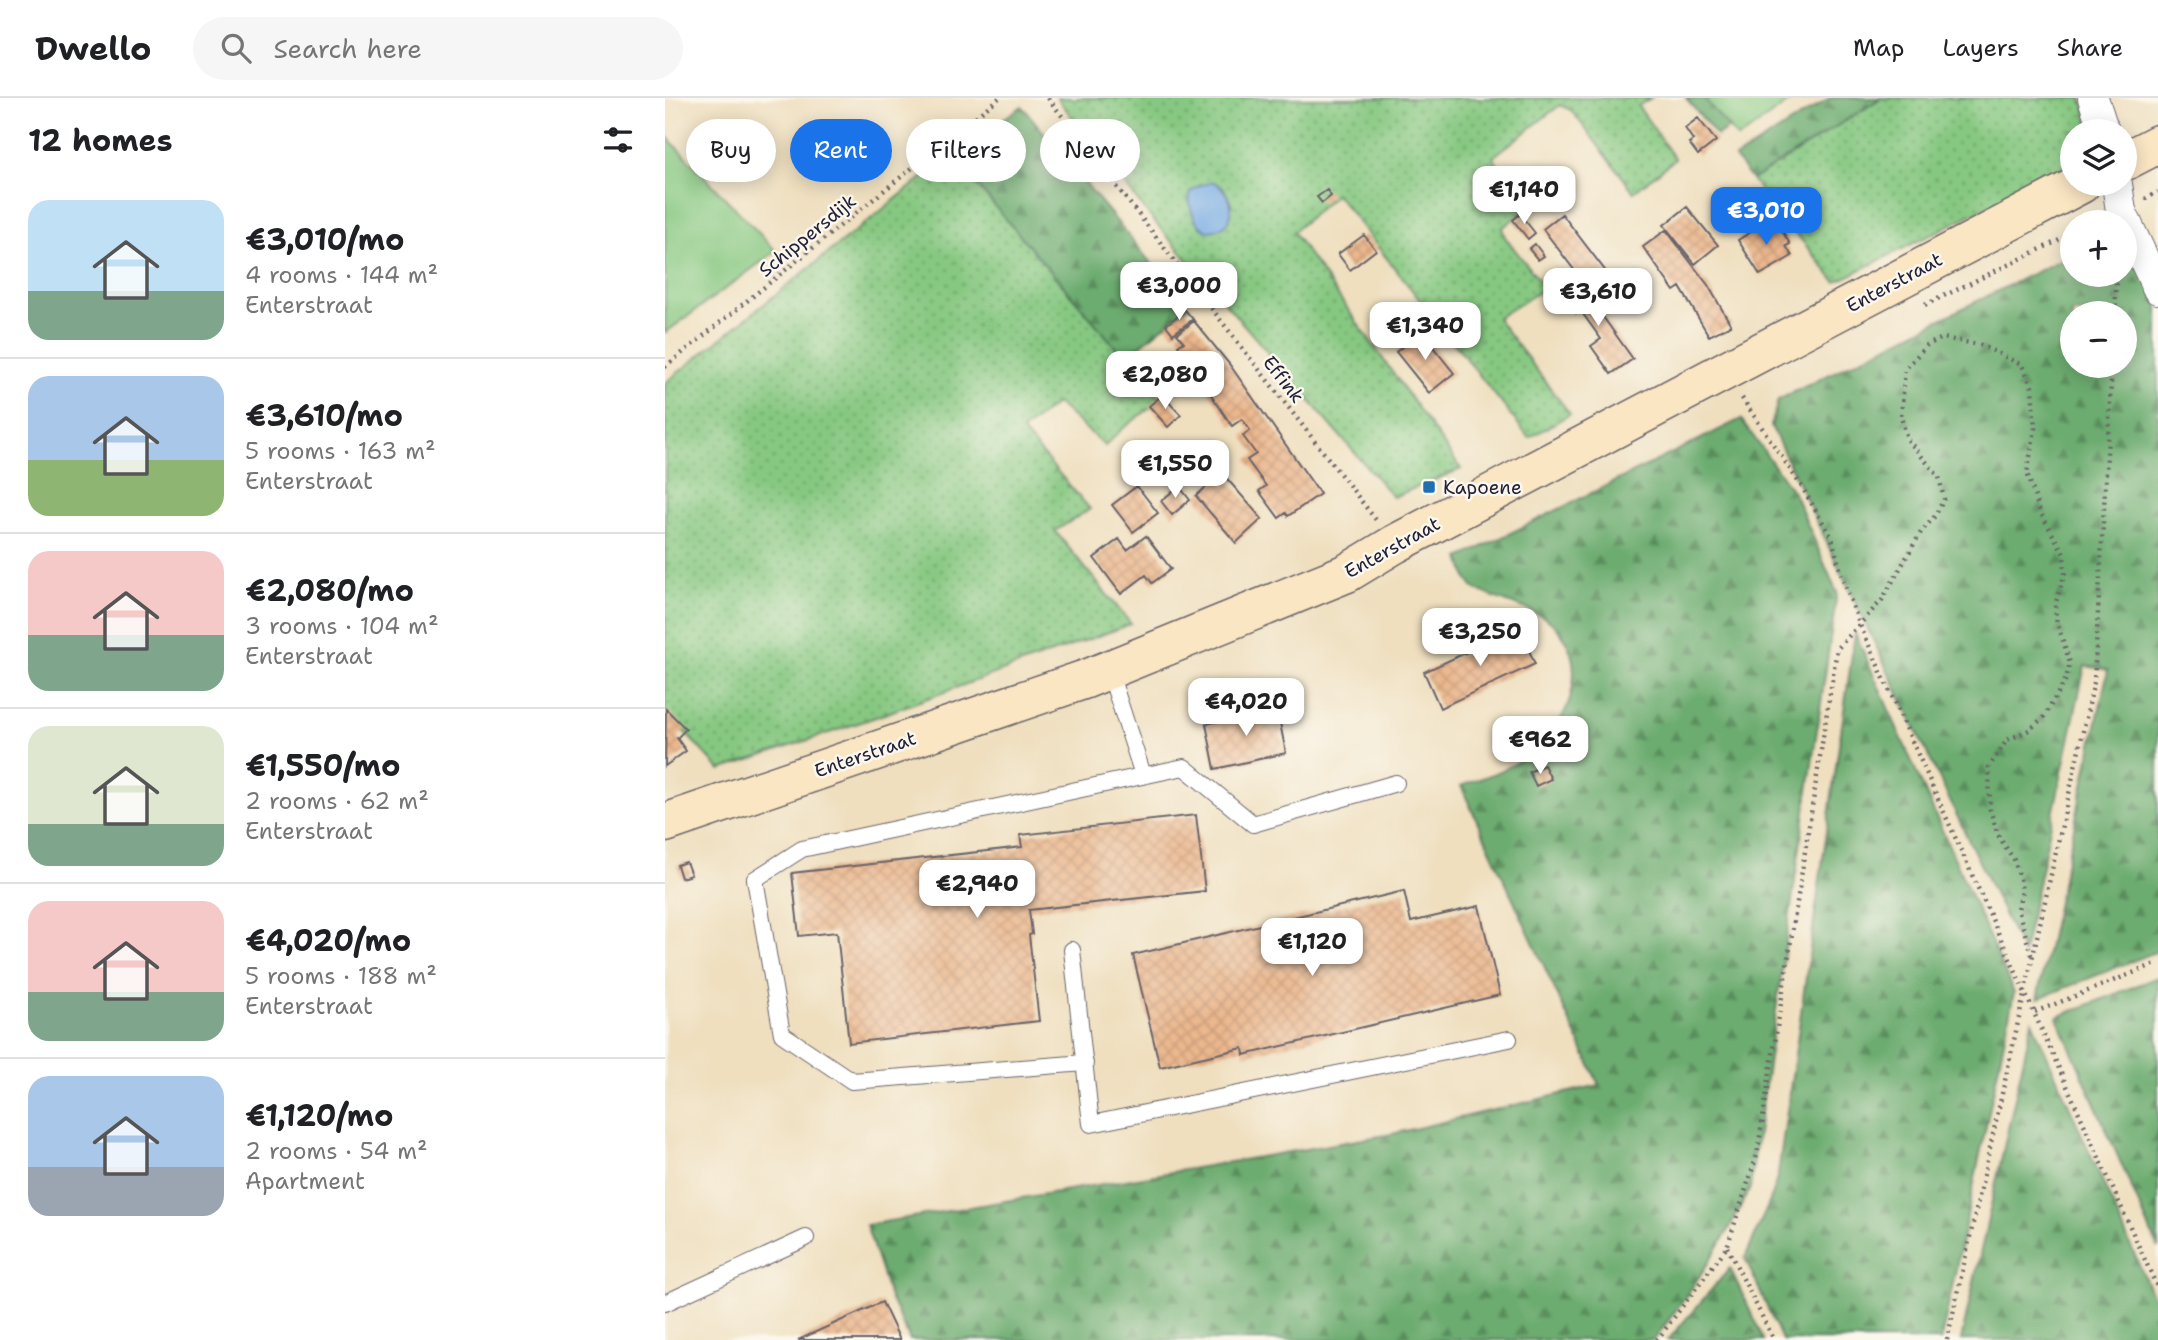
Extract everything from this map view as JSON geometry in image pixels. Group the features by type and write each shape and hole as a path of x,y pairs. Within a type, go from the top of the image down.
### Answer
{"main road":[{"path":"2137,155 2158,144"},
{"name":"Enterstraat","path":"665,823 1109,670 1347,573 1395,544 2060,195"}],"street":[{"path":"2093,98 2100,119"},
{"path":"2118,196 2120,211 2158,289"}],"lane":[{"path":"1109,670 1143,775"},
{"path":"1085,1063 852,1081 782,1034 755,879 802,849 1184,766 1253,824 1396,783"},
{"path":"1072,950 1091,1124 1509,1039"},
{"path":"665,1303 806,1238"}],"path":[{"name":"Schippersdijk","path":"665,367 999,98"},
{"name":"Effink","path":"1048,98 1395,544"},
{"path":"1657,1340 1727,1247 1757,1155 1837,649 1882,600 1921,532 1935,516 1944,499 1940,477 1907,439 1901,417 1905,369 1927,345 1943,338 1981,345 2022,365 2032,387 2035,429 2027,473 2040,512 2064,554 2065,573 2055,605 2056,619 2070,663 2066,679 2044,717 2029,730 2007,740 1989,767 1990,810 2020,878 2022,891 2018,909 2032,958"},
{"path":"1947,1340 2094,682 2111,378"},
{"path":"1739,395 1802,486 1832,538 1842,577 1859,623 2158,1289"},
{"path":"2035,1012 2158,963"},
{"path":"1727,1247 1774,1340"}],"green space":[{"path":"1057,98 1651,98 1638,106 1675,159 1634,192 1571,110 1560,105 1493,157 1525,210 1502,228 1505,237 1545,288 1497,318 1570,414 1529,438 1336,194 1293,232 1461,469 1393,497 1123,182 1140,182 1140,119 1074,119","holes":["1214,182 1224,188 1232,206 1200,227 1189,201"]},
{"path":"1686,98 1723,98 1741,120 1717,136"},
{"path":"1704,98 1794,98 1738,139"},
{"path":"1830,98 1881,98 1752,180 1735,158"},
{"path":"1881,98 2082,98 2088,119 2060,119 2060,170 1836,282 1752,180"},
{"path":"1022,106 1040,128 1040,182 1084,182 1187,307 1125,358 974,182 1026,182 1026,119 1003,119"},
{"path":"665,135 686,157 686,182 710,182 776,251 665,333"},
{"path":"917,182 974,182 1161,400 1122,429 1105,446 1057,403 1022,431 1090,509 1055,531 1131,624 873,718 720,770 665,711 665,383"},
{"path":"2137,258 2158,306 2158,951 2037,999 2108,670 2085,666 2023,954 1771,426 1778,400 2060,260 2060,287 2137,287"},
{"path":"1741,419 1795,495 1837,593 1750,1188 1706,1267 1654,1340 910,1340 890,1298 866,1225 1392,1134 1599,1085 1461,786 1521,760 1550,735 1568,704 1573,688 1571,654 1564,639 1546,618 1474,588 1467,579 1460,558"},
{"path":"1855,633 2014,993 1941,1340 1782,1340 1745,1258 1772,1196 1778,1174"},
{"path":"2158,977 2158,1248 2057,1017"},
{"path":"2032,1021 2158,1308 2158,1340 1961,1340"},
{"path":"1730,1268 1764,1340 1668,1340"}],"water":[{"path":"1214,182 1227,195 1231,211 1225,225 1207,231 1193,214 1190,192 1201,185"}],"building":[{"path":"1698,118 1716,141 1698,155 1689,143 1693,140 1685,128"},
{"path":"1327,190 1331,196 1322,203 1317,197"},
{"path":"1687,207 1718,245 1695,264 1664,225"},
{"path":"1520,214 1535,233 1528,239 1513,220"},
{"path":"1562,214 1620,290 1601,305 1543,229"},
{"path":"1770,220 1772,223 1776,221 1790,244 1786,246 1792,256 1760,275 1738,240"},
{"path":"1666,230 1708,285 1731,325 1709,336 1680,287 1674,291 1643,247"},
{"path":"1364,235 1376,250 1350,270 1338,254"},
{"path":"1535,244 1544,256 1538,260 1529,249"},
{"path":"1576,279 1633,359 1611,374 1591,346 1601,339 1580,310 1576,313 1560,290"},
{"path":"1185,310 1193,319 1173,334 1166,325"},
{"path":"1194,321 1230,365 1320,494 1288,516 1286,513 1279,518 1259,491 1266,486 1247,460 1256,454 1243,436 1250,430 1242,419 1232,426 1204,384 1206,383 1178,346 1184,342 1177,334"},
{"path":"1421,332 1454,373 1429,393 1396,352"},
{"path":"1162,395 1181,415 1168,427 1149,406"},
{"path":"1222,473 1262,519 1236,543 1196,496"},
{"path":"1137,486 1158,513 1133,532 1112,505"},
{"path":"1179,486 1190,500 1172,515 1161,501"},
{"path":"1146,536 1171,569 1152,583 1146,575 1121,594 1094,558 1119,539 1127,550"},
{"path":"1519,628 1535,664 1440,708 1424,672"},
{"path":"1277,708 1286,753 1215,769 1206,724"},
{"path":"666,709 686,729 677,738 686,751 665,766"},
{"path":"1544,765 1551,779 1536,786 1529,772"},
{"path":"1196,815 1205,891 1029,910 1032,934 1029,935 1039,1021 849,1043 837,932 799,936 792,873 1022,847 1020,835"},
{"path":"686,862 691,875 681,878 677,865"},
{"path":"1404,891 1411,922 1479,906 1500,995 1244,1055 1243,1048 1160,1067 1133,955"},
{"path":"882,1302 900,1340 798,1340"}],"place":[{"name":"Kapoene","path":"1429,487"}]}
